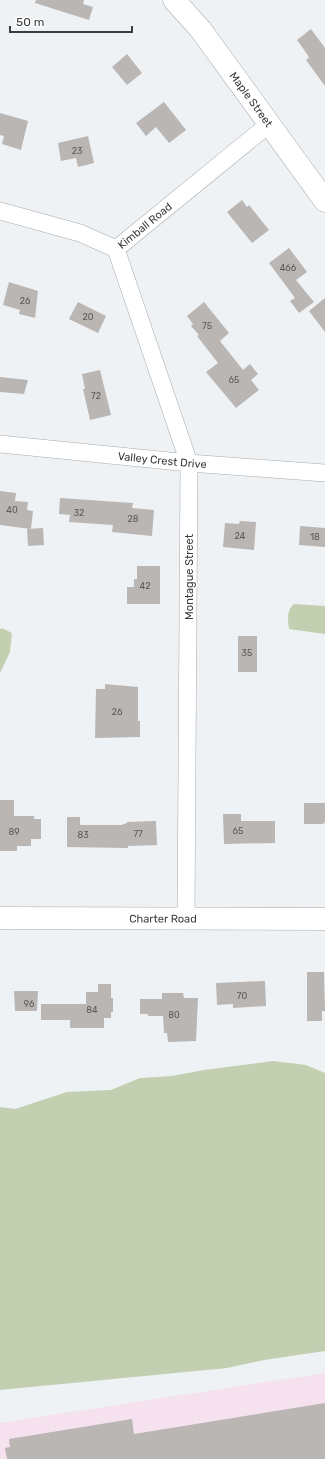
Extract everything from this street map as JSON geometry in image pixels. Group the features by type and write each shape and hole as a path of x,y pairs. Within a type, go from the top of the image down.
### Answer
{"street":[{"name":"Maple Street","path":"174,0 201,30 268,125 325,202"},
{"name":"Kimball Road","path":"0,211 80,233 116,249 268,125"},
{"name":"Montague Street","path":"116,249 189,463 186,918"},
{"name":"Valley Crest Drive","path":"0,444 189,463 325,473"},
{"name":"Charter Road","path":"0,918 325,919"}],"shaded area":[{"path":"325,1373 325,1459 0,1459 0,1423"}],"green space":[{"path":"294,604 325,606 325,634 289,629 289,613"},
{"path":"2,628 12,633 10,652 0,673 0,629"},
{"path":"273,1061 306,1065 325,1073 325,1351 264,1360 227,1368 0,1390 0,1107 15,1109 67,1092 111,1090 140,1078 172,1076 204,1070"}],"building":[{"path":"36,0 84,0 83,4 93,7 89,20 35,3"},
{"path":"311,29 325,48 325,86 306,60 309,58 297,40"},
{"path":"127,54 142,73 127,85 112,67"},
{"path":"164,102 186,130 169,143 156,127 146,136 136,123"},
{"path":"0,113 28,121 21,150 2,144 4,136 0,135"},
{"path":"88,136 94,163 78,167 76,158 61,161 58,143"},
{"path":"242,200 247,207 249,205 269,230 252,243 227,212"},
{"path":"289,248 307,272 296,280 314,302 299,313 290,301 295,298 269,263"},
{"path":"9,282 38,291 35,318 19,314 20,310 3,305"},
{"path":"325,298 325,332 309,311"},
{"path":"78,302 106,316 98,333 69,319"},
{"path":"204,302 229,333 220,341 243,370 250,364 258,374 251,380 259,390 236,408 206,372 218,363 197,336 199,335 191,326 193,324 187,316"},
{"path":"100,370 111,415 90,420 83,389 85,389 82,374"},
{"path":"0,377 28,380 24,394 0,392"},
{"path":"0,491 16,493 15,501 28,502 27,510 33,511 31,529 0,525"},
{"path":"60,498 133,503 132,508 154,510 152,536 112,532 113,525 69,522 70,515 59,514"},
{"path":"240,521 256,522 254,550 223,547 225,523 239,524"},
{"path":"300,526 325,528 325,547 299,545"},
{"path":"43,528 44,545 28,546 27,529"},
{"path":"137,566 160,566 160,604 127,604 127,587 134,587 134,579 137,579"},
{"path":"238,636 257,636 257,672 238,672"},
{"path":"105,684 138,687 138,721 140,721 140,737 95,738 96,689 105,689"},
{"path":"0,800 14,800 14,816 34,816 34,819 41,819 41,839 31,839 31,846 17,846 17,851 0,851"},
{"path":"304,803 325,803 325,822 323,824 304,824"},
{"path":"223,814 241,814 241,821 275,821 275,843 224,844"},
{"path":"67,817 80,817 80,825 121,825 127,822 156,821 157,845 128,846 128,848 67,847"},
{"path":"307,972 324,972 325,1011 322,1011 322,1021 307,1021"},
{"path":"265,981 266,1006 233,1008 233,1004 217,1005 216,983"},
{"path":"98,984 111,984 111,998 113,998 113,1012 111,1012 111,1018 104,1018 104,1028 70,1028 70,1020 41,1020 41,1004 86,1004 86,992 98,992"},
{"path":"14,991 38,991 37,1011 15,1011"},
{"path":"162,993 183,993 184,998 198,998 196,1041 168,1042 167,1033 164,1033 163,1016 148,1016 148,1014 140,1014 140,999 162,999"},
{"path":"325,1403 325,1459 7,1459 5,1448 10,1447 9,1439 132,1419 134,1434"}]}
